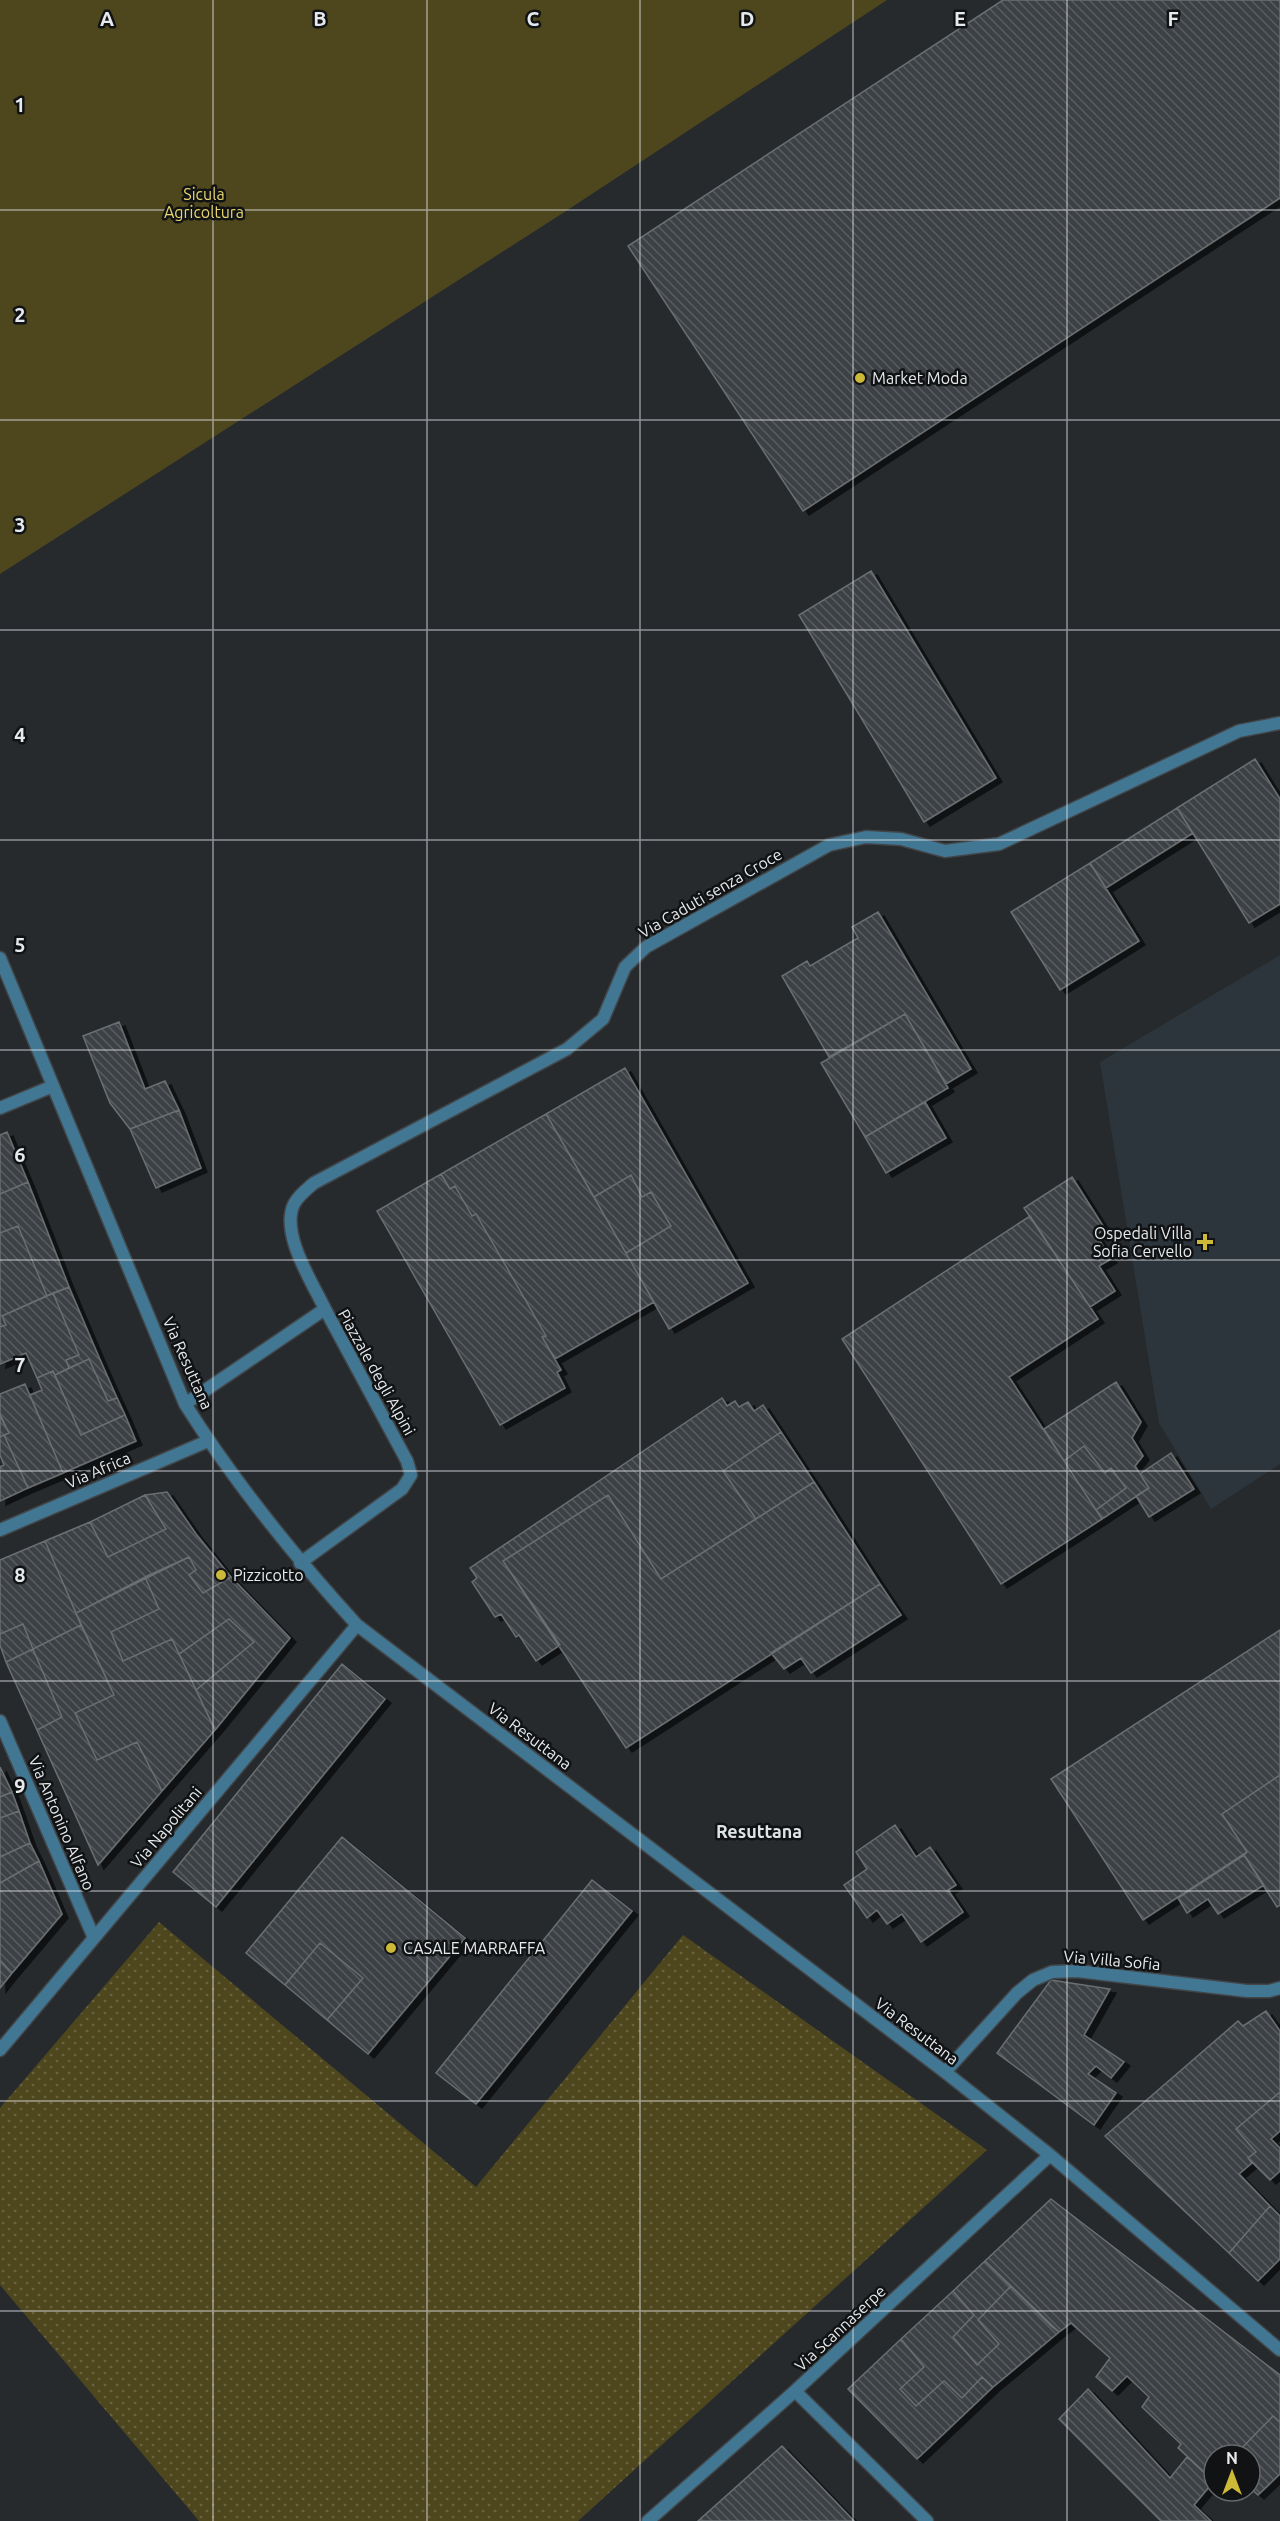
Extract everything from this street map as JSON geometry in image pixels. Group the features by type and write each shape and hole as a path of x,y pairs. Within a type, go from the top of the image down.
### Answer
{"street":[{"name":"Via Caduti senza Croce","path":"325,1309 293,1240 289,1219 295,1202 314,1183 567,1049 603,1019 625,967 646,947 829,845 866,837 901,839 945,851 999,844 1239,731 1280,723"},
{"name":"Via Resuttana","path":"0,958 185,1404 208,1441 300,1563 357,1625 945,2072 1050,2155 1280,2350"},
{"path":"0,1108 53,1086"},
{"name":"Piazzale degli Alpini","path":"185,1404 325,1309 407,1461 411,1475 402,1489 300,1563"},
{"name":"Via Africa","path":"0,1530 208,1441"},
{"name":"Via Napolitani","path":"0,2050 357,1625"},
{"name":"Via Antonino Alfano","path":"0,1721 94,1938"},
{"name":"Via Villa Sofia","path":"945,2072 1017,1993 1033,1980 1052,1972 1077,1971 1247,1992 1269,1992 1280,1988"},
{"name":"Via Scannaserpe","path":"648,2521 795,2391 1050,2155"},
{"path":"795,2391 927,2521"}],"shaded area":[{"name":"Ospedali Villa Sofia Cervello","path":"1280,955 1280,1464 1211,1509 1159,1423 1100,1062"}],"green space":[{"name":"Sicula Agricoltura","path":"0,0 887,0 563,213 0,574"},
{"path":"159,1922 476,2187 683,1935 987,2150 578,2521 199,2521 0,2285 0,2108"}],"building":[{"name":"Market Moda","path":"1003,0 1280,0 1280,198 803,511 628,246"},
{"path":"871,571 996,778 924,822 799,615"},
{"path":"1255,759 1280,799 1280,904 1249,923 1177,808"},
{"path":"1177,808 1193,833 1106,888 1090,863"},
{"path":"1090,863 1139,941 1060,990 1011,912"},
{"path":"878,912 971,1069 946,1084 905,1014 829,1057 782,976 807,961 810,966 858,938 852,927"},
{"path":"905,1014 948,1088 865,1137 821,1063"},
{"path":"119,1022 145,1089 165,1081 179,1110 130,1129 110,1103 83,1036"},
{"path":"625,1068 748,1283 669,1329 626,1253 671,1226 651,1192 642,1197 631,1175 594,1197 546,1114"},
{"path":"925,1102 946,1138 886,1173 865,1137"},
{"path":"179,1110 201,1168 156,1188 130,1129"},
{"path":"546,1114 654,1302 555,1359 542,1337 546,1336 476,1214 472,1216 455,1186 450,1189 441,1174"},
{"path":"7,1132 28,1182 0,1194 0,1135"},
{"path":"441,1174 450,1189 455,1186 472,1216 476,1214 546,1336 542,1337 561,1370 557,1372 565,1388 500,1425 377,1211"},
{"path":"631,1175 642,1197 651,1192 671,1226 626,1253 594,1197"},
{"path":"1072,1177 1105,1229 1096,1235 1111,1259 1099,1266 1115,1291 1090,1307 1024,1208"},
{"path":"28,1182 69,1287 47,1296 18,1226 0,1233 0,1194"},
{"path":"1030,1216 1098,1319 1009,1377 1102,1519 1001,1584 842,1339"},
{"path":"18,1226 47,1296 2,1316 6,1325 0,1327 0,1233"},
{"path":"69,1287 117,1398 108,1401 89,1359 69,1368 66,1360 79,1355 53,1293"},
{"path":"53,1293 79,1355 66,1360 69,1368 55,1375 53,1371 37,1378 26,1353 0,1364 0,1327 6,1325 2,1316"},
{"path":"89,1359 108,1401 117,1398 125,1415 81,1435 55,1375"},
{"path":"53,1371 81,1435 125,1415 136,1441 63,1473 30,1395 42,1390 37,1378"},
{"path":"1116,1382 1141,1422 1132,1438 1143,1456 1135,1466 1149,1488 1102,1519 1096,1510 1126,1488 1111,1468 1105,1473 1084,1446 1064,1461 1044,1429"},
{"path":"25,1384 63,1473 28,1488 4,1435 9,1433 0,1414 0,1394"},
{"path":"722,1398 727,1406 735,1401 739,1407 748,1402 754,1411 763,1405 781,1432 723,1471 756,1519 661,1579 608,1495 503,1561 560,1645 536,1661 519,1635 516,1637 501,1614 495,1617 472,1582 477,1578 470,1568"},
{"path":"0,1416 9,1433 0,1437"},
{"path":"781,1432 814,1482 756,1519 723,1471"},
{"path":"4,1435 28,1488 0,1501 0,1467 4,1465 0,1455 0,1437"},
{"path":"1084,1446 1105,1473 1111,1468 1126,1488 1096,1510 1064,1461"},
{"path":"1171,1453 1194,1489 1149,1517 1136,1496 1149,1488 1140,1474"},
{"path":"814,1482 880,1584 626,1748 503,1561 608,1495 661,1579"},
{"path":"167,1492 196,1534 231,1577 203,1593 189,1575 196,1570 189,1557 76,1613 45,1541 90,1522 108,1557 166,1529 145,1495"},
{"path":"145,1495 166,1529 108,1557 90,1522"},
{"path":"45,1541 81,1625 33,1649 23,1624 0,1634 0,1560"},
{"path":"189,1557 196,1570 189,1575 203,1593 231,1577 290,1638 215,1730 196,1690 254,1642 229,1619 179,1654 172,1639 123,1661 111,1632 159,1609 145,1577"},
{"path":"145,1577 159,1609 111,1632 123,1661 172,1639 215,1730 162,1791 137,1742 97,1760 75,1713 114,1695 76,1613"},
{"path":"880,1584 901,1615 811,1673 801,1658 784,1669 771,1653"},
{"path":"229,1619 254,1642 196,1690 179,1654"},
{"path":"23,1624 33,1649 6,1662 0,1645 0,1634"},
{"path":"81,1625 114,1695 75,1713 97,1760 137,1742 162,1791 98,1865 37,1730 62,1717 33,1649"},
{"path":"1280,1630 1280,1775 1222,1814 1247,1852 1143,1920 1051,1779"},
{"path":"33,1649 62,1717 37,1730 6,1662"},
{"path":"342,1664 385,1699 216,1907 173,1872"},
{"path":"0,1767 12,1792 0,1797"},
{"path":"1280,1775 1280,1905 1277,1907 1244,1855 1247,1852 1222,1814"},
{"path":"12,1792 19,1811 0,1818 0,1797"},
{"path":"19,1811 30,1843 0,1857 0,1818"},
{"path":"895,1825 916,1857 930,1847 956,1885 948,1890 963,1912 921,1942 902,1914 887,1924 877,1910 867,1918 844,1885 867,1869 856,1852"},
{"name":"CASALE MARRAFFA","path":"342,1837 465,1938 368,2054 327,2020 363,1978 320,1943 285,1985 246,1953"},
{"path":"30,1843 39,1861 0,1883 0,1857"},
{"path":"1244,1855 1264,1885 1218,1914 1208,1899 1187,1913 1178,1898"},
{"path":"39,1861 62,1914 12,1973 0,1960 0,1883"},
{"path":"592,1880 632,1911 476,2104 436,2073"},
{"path":"320,1943 363,1978 327,2020 285,1985"},
{"path":"0,1960 12,1973 0,1988"},
{"path":"1051,1980 1110,1989 1084,2035 1124,2062 1111,2078 1096,2066 1088,2074 1116,2093 1094,2125 997,2053"},
{"path":"1266,2011 1280,2031 1280,2092 1236,2129 1256,2152 1248,2158 1252,2163 1239,2174 1270,2206 1229,2253 1105,2136 1238,2021 1243,2026"},
{"path":"1280,2092 1280,2131 1271,2139 1280,2148 1280,2171 1270,2180 1248,2158 1256,2152 1236,2129"},
{"path":"1051,2199 1280,2375 1280,2422 1273,2416 1247,2443 1202,2443 1202,2470 1178,2448 1181,2444 1142,2407 1149,2397 1127,2376 1112,2391 1096,2377 1110,2358 1071,2323 1059,2332 1051,2326 985,2261"},
{"path":"1270,2206 1280,2216 1280,2259 1258,2281 1229,2253"},
{"path":"985,2261 1011,2286 978,2320 999,2344 977,2365 953,2337 974,2315 953,2291"},
{"path":"1011,2286 1059,2332 993,2387 982,2377 962,2398 944,2381 916,2406 900,2389 924,2367 901,2339 953,2291 974,2315 953,2337 977,2365 999,2344 978,2320"},
{"path":"901,2339 924,2367 900,2389 916,2406 944,2381 962,2398 982,2377 993,2387 917,2459 848,2389"},
{"path":"1088,2389 1170,2478 1187,2457 1202,2470 1202,2495 1194,2505 1211,2521 1161,2521 1059,2419"},
{"path":"1273,2416 1280,2422 1280,2474 1262,2491 1262,2443 1247,2443"},
{"path":"782,2446 854,2521 698,2521"}],"place":[{"name":"Market Moda","path":"860,378"},
{"name":"Ospedali Villa Sofia Cervello","path":"1205,1242"},
{"name":"Pizzicotto","path":"221,1575"},
{"name":"CASALE MARRAFFA","path":"391,1948"}],"district":[{"name":"Resuttana","path":"759,1831"}]}
